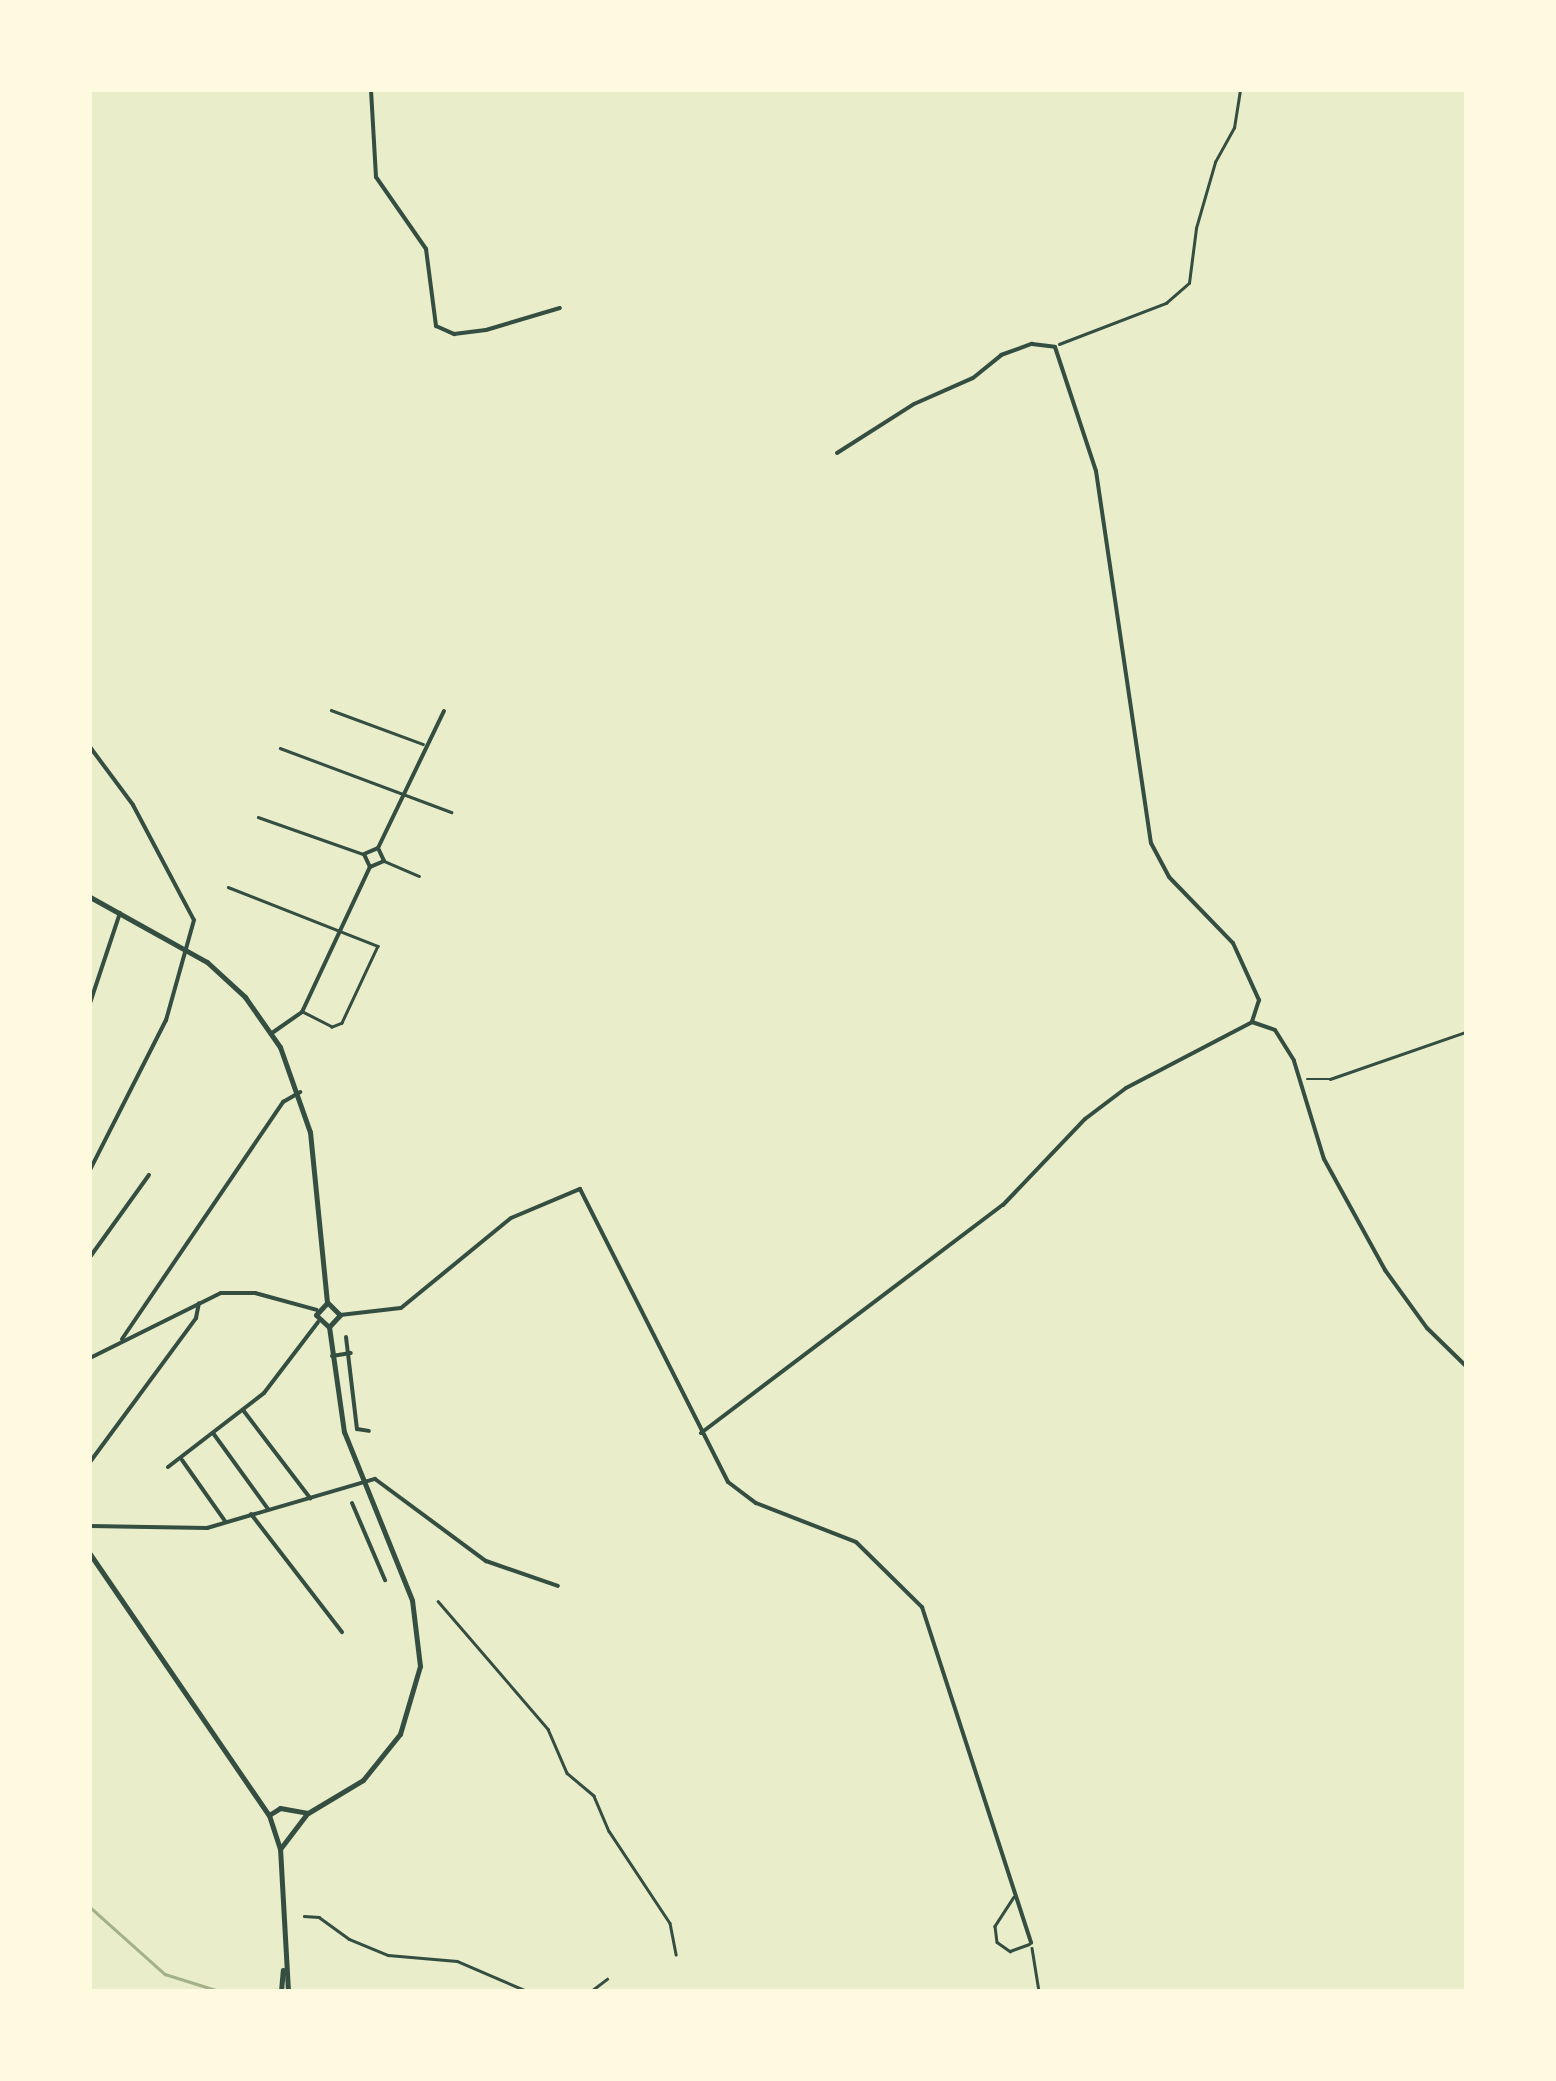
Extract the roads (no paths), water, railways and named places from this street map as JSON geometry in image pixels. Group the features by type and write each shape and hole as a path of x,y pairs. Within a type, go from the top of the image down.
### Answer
{"street":[{"path":"370,90 376,177 426,249 436,326 469,333 560,308"},
{"path":"701,1433 1002,1205 1085,1119 1126,1088 1252,1022 1259,1000 1233,942 1169,877 1151,843 1096,471 1054,347 1032,344 1002,354 972,378 914,404 837,453"},
{"path":"370,867 364,854 378,848 423,744 444,710"},
{"path":"90,747 184,892 194,920 189,949 166,1020 90,1170"},
{"path":"272,1033 302,1012 370,867 384,861 378,848"},
{"path":"90,897 189,949 233,984 272,1033 300,1092 314,1156 327,1302 340,1315"},
{"path":"90,1003 120,912"},
{"path":"1252,1022 1275,1030 1298,1074 1341,1196 1427,1328 1466,1366"},
{"path":"122,1339 282,1102 300,1092"},
{"path":"90,1257 149,1175"},
{"path":"280,1849 308,1813 373,1770 400,1734 415,1694 418,1624 344,1432 330,1327 340,1315 400,1308 511,1218 580,1190 701,1433 736,1490 856,1542 922,1607 1032,1943"},
{"path":"90,1358 198,1301 242,1291 317,1310"},
{"path":"90,1462 196,1318 198,1301"},
{"path":"317,1310 327,1302"},
{"path":"168,1467 243,1410 318,1322 317,1310"},
{"path":"318,1322 330,1327"},
{"path":"346,1338 358,1430 369,1431"},
{"path":"332,1356 350,1354"},
{"path":"243,1410 310,1498"},
{"path":"214,1434 268,1509"},
{"path":"182,1460 226,1522"},
{"path":"90,1526 186,1530 374,1479 486,1561 558,1586"},
{"path":"352,1503 385,1580"},
{"path":"251,1514 342,1632"},
{"path":"90,1554 264,1804 280,1849 284,1991"},
{"path":"264,1804 294,1814 308,1813"},
{"path":"269,1816 276,1809"},
{"path":"294,1814 298,1823"},
{"path":"275,1836 286,1838"}],"lane":[{"path":"331,710 423,744"},
{"path":"280,748 450,812"},
{"path":"258,817 364,854"},
{"path":"384,861 419,876"},
{"path":"228,887 372,942 377,953 342,1024 332,1027 302,1012"},
{"path":"1015,1896 996,1926 997,1942 1010,1951 1032,1943"}],"waterway":[{"path":"90,1907 165,1974 219,1991"}]}
